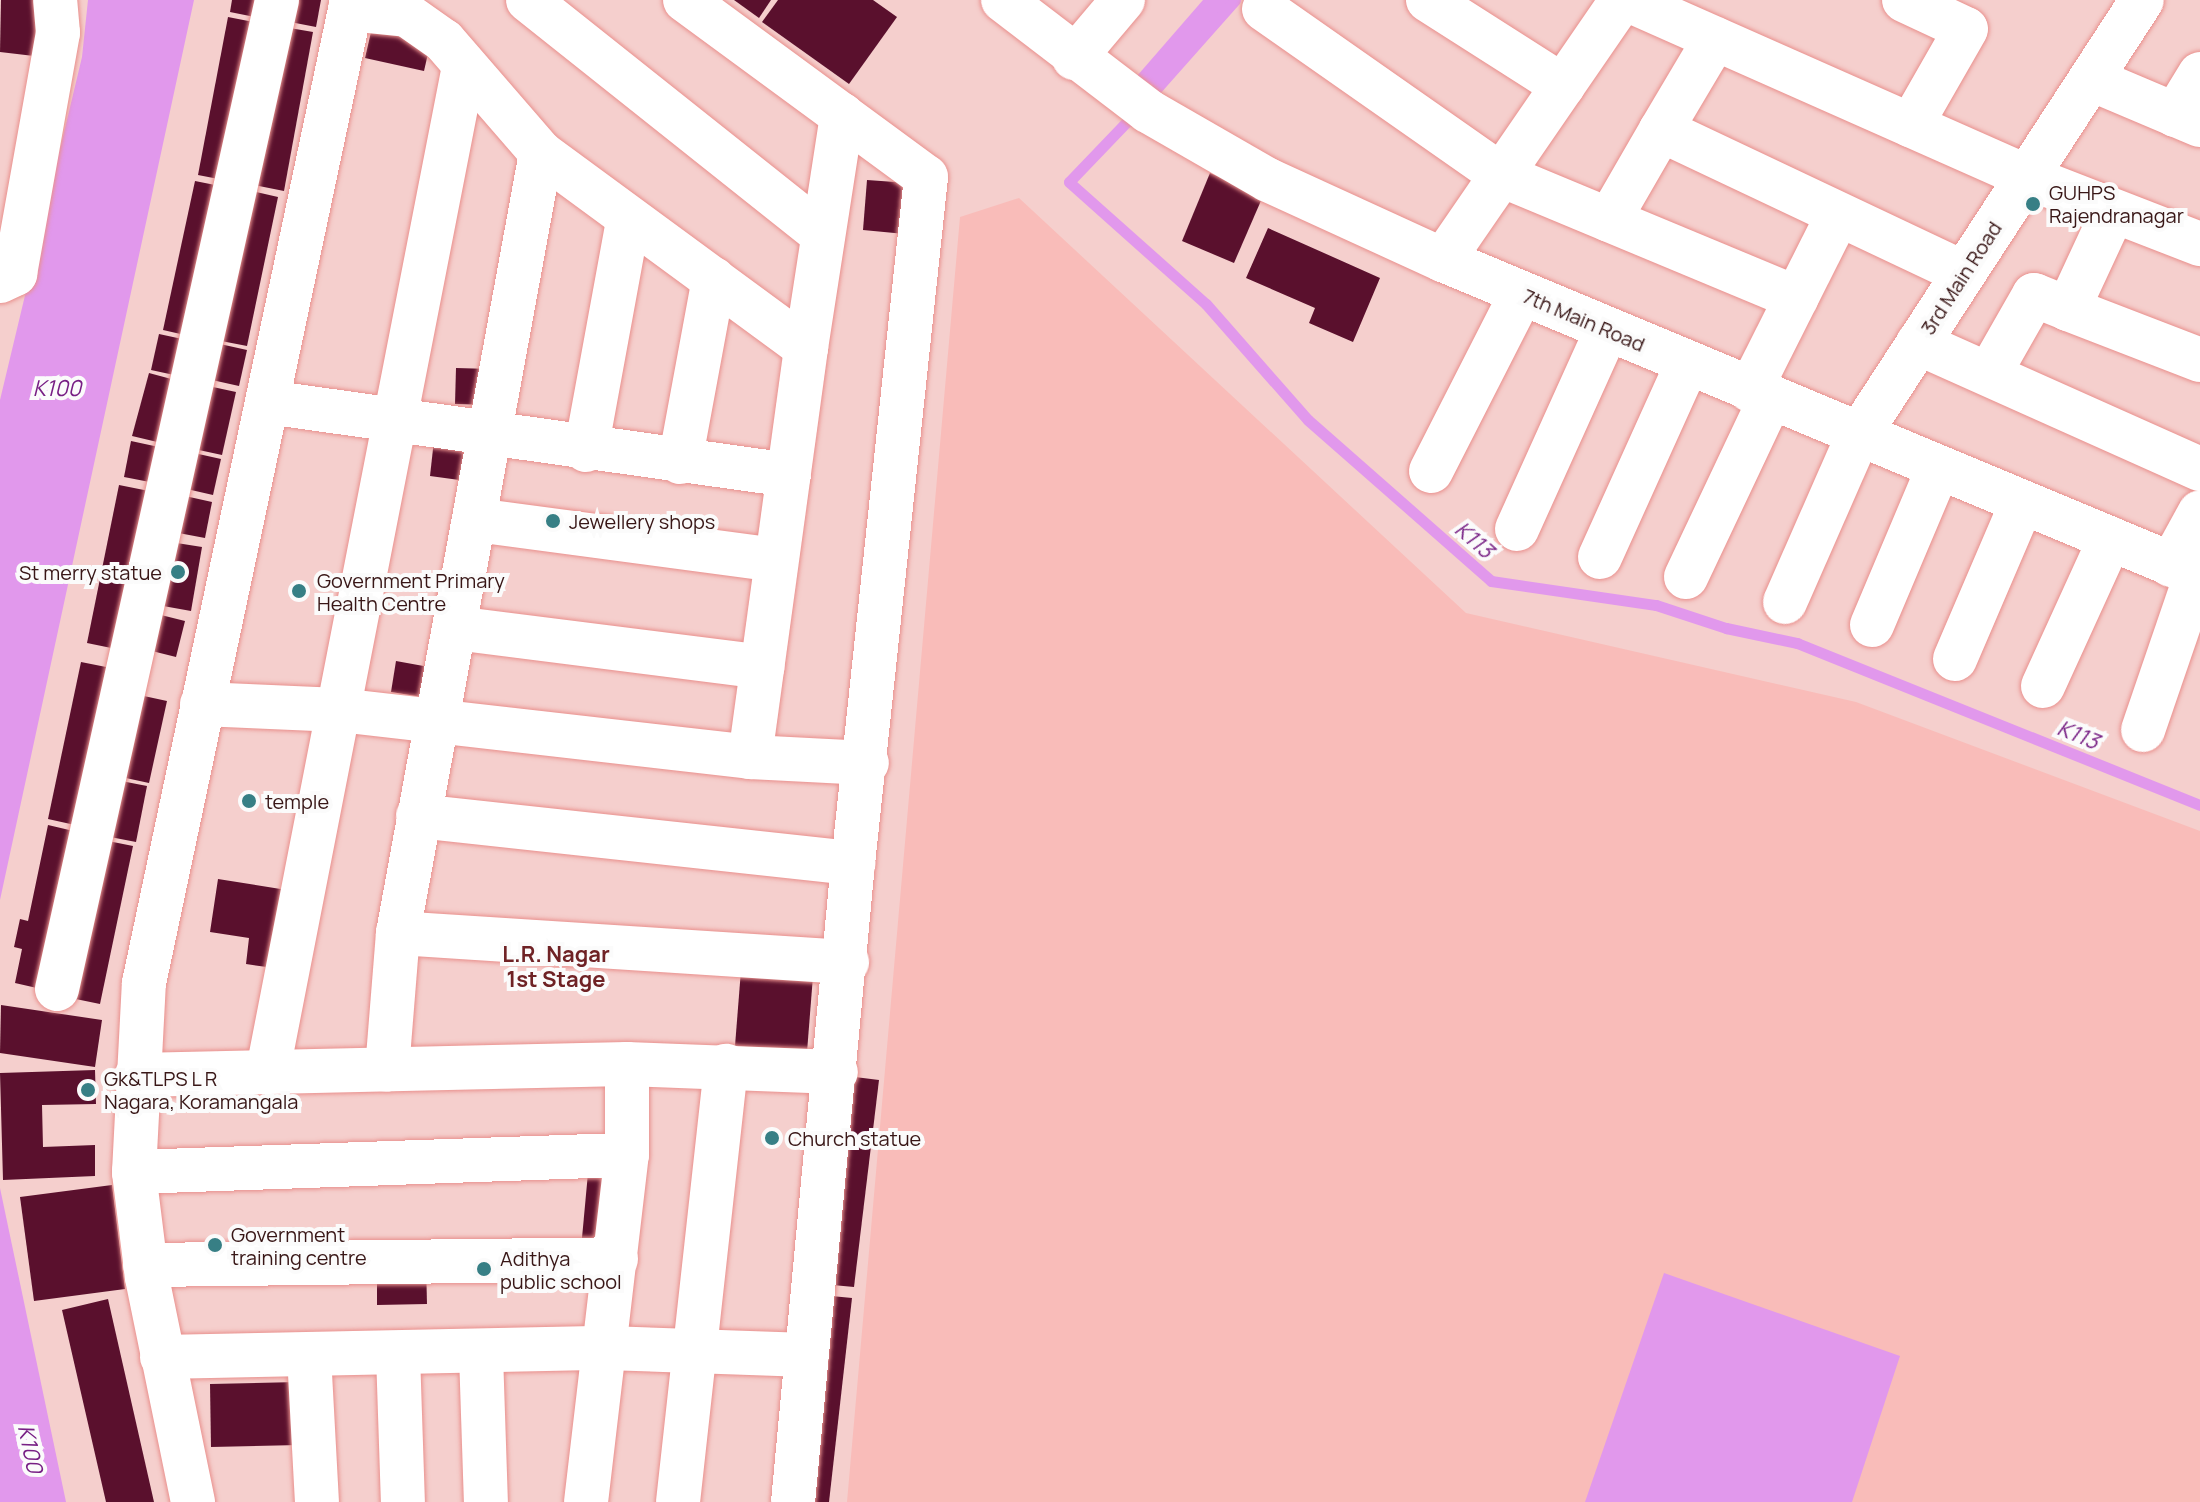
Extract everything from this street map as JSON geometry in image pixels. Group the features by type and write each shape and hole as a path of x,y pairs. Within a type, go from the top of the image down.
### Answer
{"street":[{"path":"0,281 15,274 58,33 55,0"},
{"path":"57,989 277,0"},
{"path":"528,0 823,235"},
{"path":"685,0 926,177 867,763 853,863 847,962 793,1502"},
{"path":"1074,58 1123,0"},
{"path":"1428,0 1563,86"},
{"path":"1904,0 1976,14 1911,125"},
{"name":"3rd Main Road","path":"1785,602 1858,436 2142,0"},
{"path":"193,1502 145,1265 134,1172 144,983 351,4 407,15 444,41 541,153 628,221 714,279 806,348"},
{"path":"1443,260 1563,86 1610,5 1715,39 2027,177 2200,244"},
{"name":"7th Main Road","path":"1031,7 1074,58 1138,103 1268,180 1521,294 2189,572"},
{"path":"1264,9 1501,175 1796,298"},
{"path":"1609,220 1715,39"},
{"path":"268,1070 464,66"},
{"path":"2091,79 2188,120 2200,74"},
{"path":"750,757 774,560 842,115"},
{"path":"1661,130 1963,273"},
{"path":"387,1070 398,933 436,721 494,434 541,153"},
{"path":"2068,309 2113,212"},
{"path":"1686,577 1796,298 1838,215"},
{"path":"586,450 628,221"},
{"path":"680,462 714,279"},
{"path":"1431,471 1521,294"},
{"path":"1989,374 2034,295 2200,360"},
{"path":"1517,529 1607,330"},
{"path":"1918,343 2200,469"},
{"path":"1600,557 1687,364"},
{"path":"267,402 586,450 789,475"},
{"path":"1872,625 1938,469"},
{"path":"1955,659 2022,503"},
{"path":"2143,730 2189,572 2200,512"},
{"path":"476,520 774,560"},
{"path":"2043,686 2110,539"},
{"path":"455,628 763,667"},
{"path":"202,704 339,710 750,757 867,763"},
{"path":"418,816 853,863"},
{"path":"398,933 847,962"},
{"path":"137,1075 627,1064 836,1072"},
{"path":"586,1502 627,1155 627,1064"},
{"path":"678,1502 726,1066"},
{"path":"134,1172 627,1155"},
{"path":"145,1265 616,1259"},
{"path":"162,1357 481,1354 606,1348 694,1348 807,1355"},
{"path":"398,1354 403,1502"},
{"path":"481,1354 486,1502"},
{"path":"309,1355 317,1502"}],"shaded area":[{"path":"1019,198 1466,613 1856,702 2200,831 2200,1502 847,1502 960,217"}],"water":[{"name":"K100","path":"88,0 194,0 0,900 0,400 82,57"},
{"path":"1203,0 1234,0 1156,88 1137,76"},
{"name":"K100","path":"0,1188 66,1502 0,1502"},
{"path":"1664,1273 1900,1356 1852,1502 1585,1502"}],"building":[{"path":"1,0 40,0 34,56 0,52"},
{"path":"232,0 269,0 265,19 230,12"},
{"path":"284,0 321,0 316,27 280,20"},
{"path":"734,0 771,0 759,18"},
{"path":"778,0 873,0 897,17 849,84 762,22"},
{"path":"228,17 263,24 234,182 198,175"},
{"path":"373,23 432,36 424,71 365,58"},
{"path":"278,26 313,32 284,191 249,184"},
{"path":"1210,173 1263,196 1234,263 1182,241"},
{"path":"867,180 909,183 905,234 863,230"},
{"path":"195,181 230,188 198,338 163,330"},
{"path":"243,189 278,197 247,346 211,339"},
{"path":"1268,228 1380,278 1353,342 1309,323 1315,308 1246,278"},
{"path":"159,334 196,342 188,378 151,370"},
{"path":"211,342 247,350 239,386 203,378"},
{"path":"456,368 491,369 489,405 455,404"},
{"path":"149,373 186,383 170,445 132,436"},
{"path":"199,384 236,392 222,455 185,447"},
{"path":"435,431 479,436 474,482 430,476"},
{"path":"131,441 168,449 160,484 124,477"},
{"path":"185,451 221,459 213,495 178,487"},
{"path":"119,485 154,492 121,650 87,643"},
{"path":"176,494 212,502 205,538 168,531"},
{"path":"164,541 202,547 191,611 152,604"},
{"path":"149,612 185,621 176,657 140,648"},
{"path":"396,661 440,669 435,699 391,692"},
{"path":"81,662 116,669 84,827 48,819"},
{"path":"130,693 167,701 149,783 112,775"},
{"path":"111,779 147,786 136,842 100,835"},
{"path":"48,825 82,833 50,991 15,983 22,949 14,947 20,919 28,921"},
{"path":"98,839 133,846 100,1004 66,997"},
{"path":"218,879 293,891 281,969 246,964 249,938 210,932"},
{"path":"741,970 813,976 807,1052 735,1046"},
{"path":"1,1005 102,1020 95,1067 0,1053"},
{"path":"95,1070 96,1104 42,1105 43,1147 95,1145 95,1176 3,1180 0,1073"},
{"path":"847,1076 879,1080 854,1287 822,1284"},
{"path":"589,1162 622,1165 614,1241 582,1238"},
{"path":"112,1185 125,1289 34,1301 20,1197"},
{"path":"377,1264 426,1264 427,1304 377,1305"},
{"path":"821,1295 852,1298 829,1502 798,1502"},
{"path":"108,1299 154,1502 106,1502 62,1310"},
{"path":"298,1382 299,1445 211,1447 210,1384"}],"waterway":[{"name":"K113","path":"1148,98 1235,0"},
{"name":"K113","path":"1137,111 1069,182 1206,304 1308,420 1491,581 1656,605 1726,628 1797,643 2200,805"}],"place":[{"name":"GUHPS Rajendranagar","path":"2033,204"},
{"name":"Jewellery shops","path":"553,521"},
{"name":"St merry statue","path":"178,572"},
{"name":"Government Primary Health Centre","path":"299,591"},
{"name":"temple","path":"249,801"},
{"name":"Gk&TLPS L R Nagara, Koramangala","path":"88,1090"},
{"name":"Church statue","path":"772,1138"},
{"name":"Government training centre","path":"215,1245"},
{"name":"Adithya public school","path":"484,1269"}],"district":[{"name":"L.R. Nagar 1st Stage","path":"556,966"}]}
